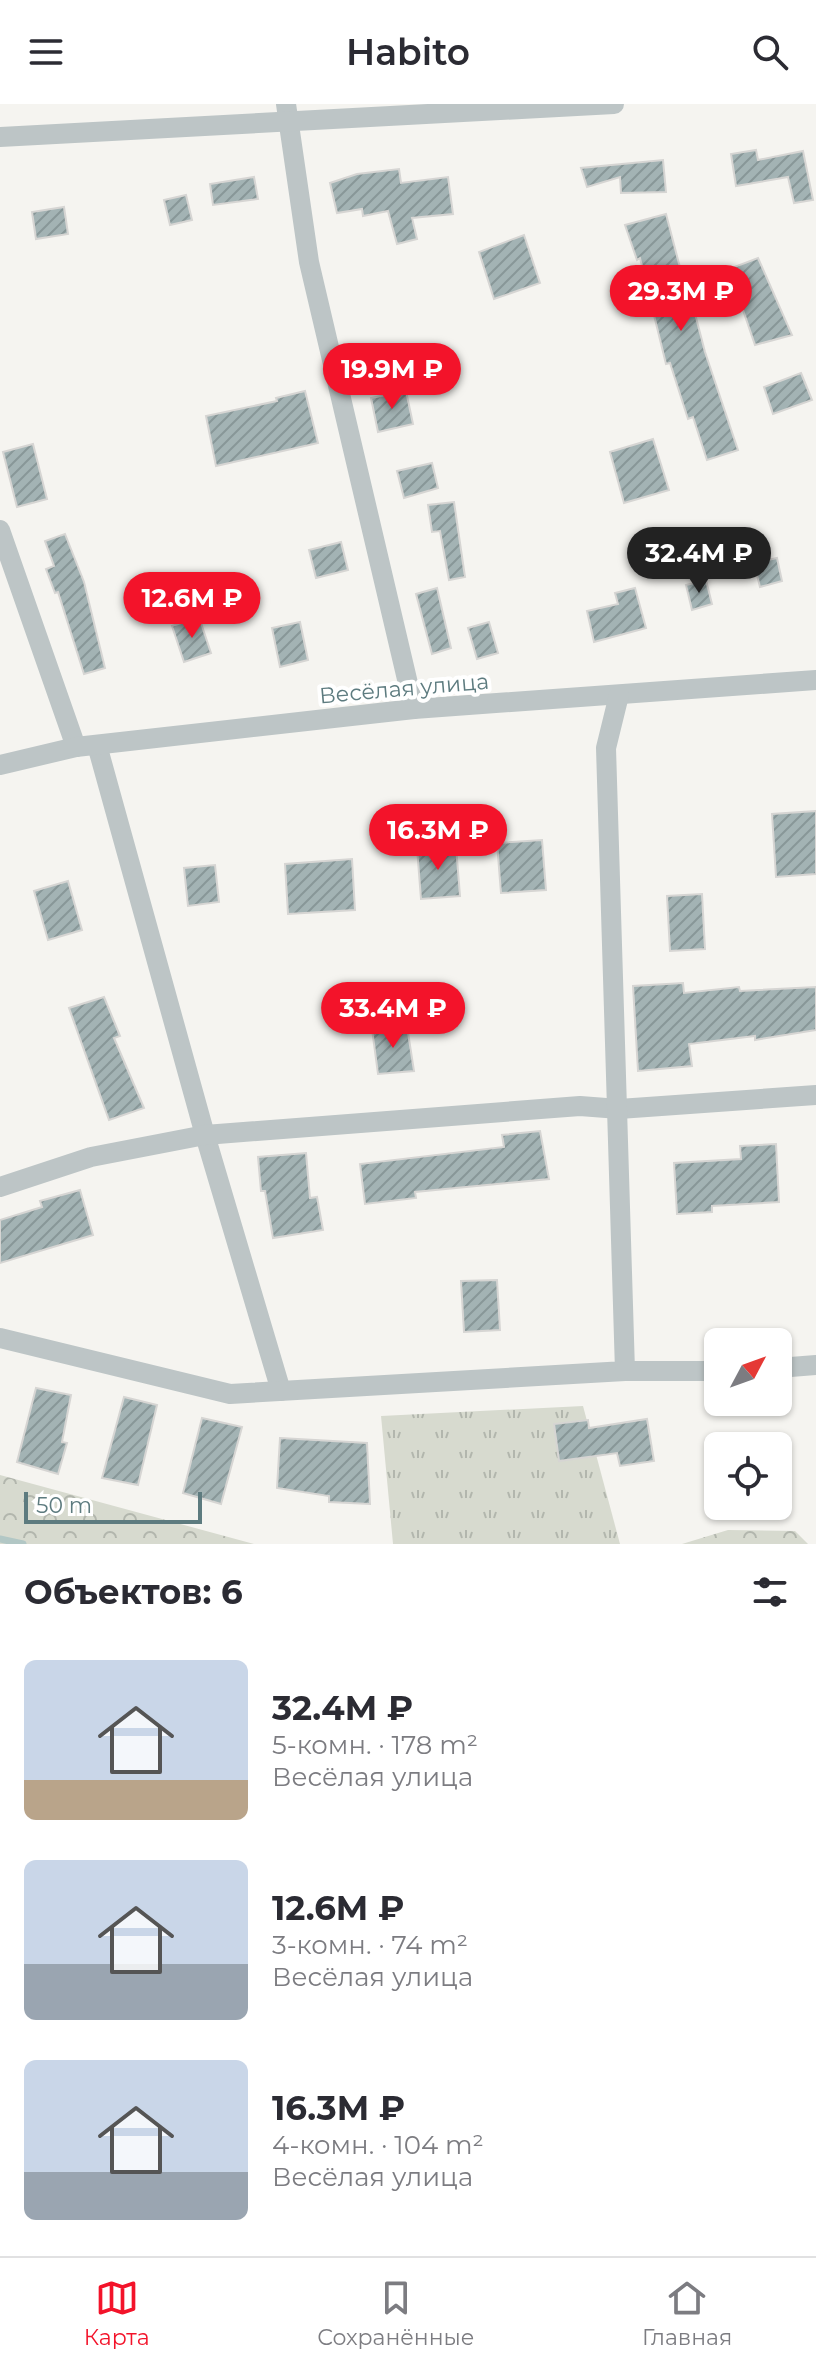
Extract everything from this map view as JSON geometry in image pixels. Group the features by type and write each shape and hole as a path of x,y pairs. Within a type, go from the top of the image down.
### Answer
{"street":[{"path":"0,137 286,113 614,104"},
{"path":"286,113 309,262 414,709"},
{"path":"0,530 76,747"},
{"name":"Весёлая улица","path":"0,765 76,747 414,709 816,680"},
{"path":"619,695 606,748 625,1371"},
{"path":"97,745 205,1135 281,1391"},
{"path":"0,1187 91,1157 205,1135 580,1106 619,1109 816,1095"},
{"path":"0,1338 230,1394 625,1371 704,1371"},
{"path":"792,1367 816,1365"}],"green space":[{"path":"583,1406 620,1544 393,1544 381,1416"},
{"path":"0,1475 254,1544 0,1544"},
{"path":"728,1530 795,1531 808,1544 682,1544"}],"building":[{"path":"756,150 758,160 803,151 813,200 794,203 788,177 736,186 731,154"},
{"path":"663,160 666,192 621,193 620,177 587,187 581,168"},
{"path":"399,169 401,183 448,177 453,214 412,218 417,239 397,244 388,211 363,216 362,209 337,213 330,183 357,174"},
{"path":"254,177 258,199 213,205 210,184"},
{"path":"186,195 192,220 170,225 164,200"},
{"path":"64,207 68,234 36,239 32,212"},
{"path":"666,214 683,279 688,278 696,305 693,306 705,352 738,450 707,460 693,417 688,419 670,363 666,364 640,258 637,260 625,225"},
{"path":"524,235 540,283 494,299 479,252"},
{"path":"758,258 792,335 755,345 729,269"},
{"path":"801,373 812,400 773,414 764,387"},
{"path":"305,391 318,443 216,466 206,416 277,401 276,398"},
{"path":"406,391 413,424 378,432 371,398"},
{"path":"653,439 669,490 624,503 610,452"},
{"path":"33,444 47,499 17,507 3,452"},
{"path":"432,463 438,488 404,498 397,471"},
{"path":"454,502 465,577 449,580 440,531 432,532 428,505"},
{"path":"65,534 84,582 105,668 84,674 58,592 55,593 46,569 54,566 45,541"},
{"path":"341,542 348,570 316,578 309,550"},
{"path":"777,558 782,581 760,587 754,563"},
{"path":"706,580 712,604 692,610 686,585"},
{"path":"437,588 451,648 432,654 416,594"},
{"path":"635,588 646,628 594,642 587,611 618,604 615,593"},
{"path":"199,617 211,653 184,662 172,626"},
{"path":"300,622 308,660 280,667 272,628"},
{"path":"489,622 498,653 477,659 468,628"},
{"path":"816,811 816,874 776,877 772,814"},
{"path":"542,840 546,890 501,893 497,843"},
{"path":"456,846 460,896 421,899 417,848"},
{"path":"352,859 355,910 288,914 285,864"},
{"path":"215,865 219,902 188,906 184,868"},
{"path":"68,881 82,930 48,940 34,891"},
{"path":"702,894 705,949 670,951 667,896"},
{"path":"683,983 684,993 739,987 740,991 816,987 816,1030 755,1040 755,1036 689,1044 692,1066 638,1071 633,986"},
{"path":"104,997 120,1036 114,1038 144,1108 109,1120 69,1008"},
{"path":"407,1026 414,1071 378,1074 372,1029"},
{"path":"540,1131 549,1179 415,1192 416,1198 365,1204 360,1164 504,1147 502,1135"},
{"path":"776,1144 779,1202 712,1206 712,1212 677,1214 674,1163 741,1159 740,1146"},
{"path":"306,1153 310,1198 317,1197 323,1230 273,1238 265,1191 261,1191 258,1157"},
{"path":"80,1190 93,1235 0,1263 0,1220 42,1207 40,1201"},
{"path":"497,1280 500,1330 464,1332 461,1281"},
{"path":"36,1388 71,1395 62,1442 67,1443 58,1474 17,1462"},
{"path":"124,1397 157,1405 138,1485 102,1478"},
{"path":"202,1418 242,1427 221,1504 183,1493"},
{"path":"647,1419 654,1461 620,1466 617,1453 559,1461 554,1424 588,1420 589,1428"},
{"path":"280,1438 367,1443 370,1504 329,1502 329,1496 277,1488"}],"waterway":[{"path":"0,1539 23,1544"}]}
